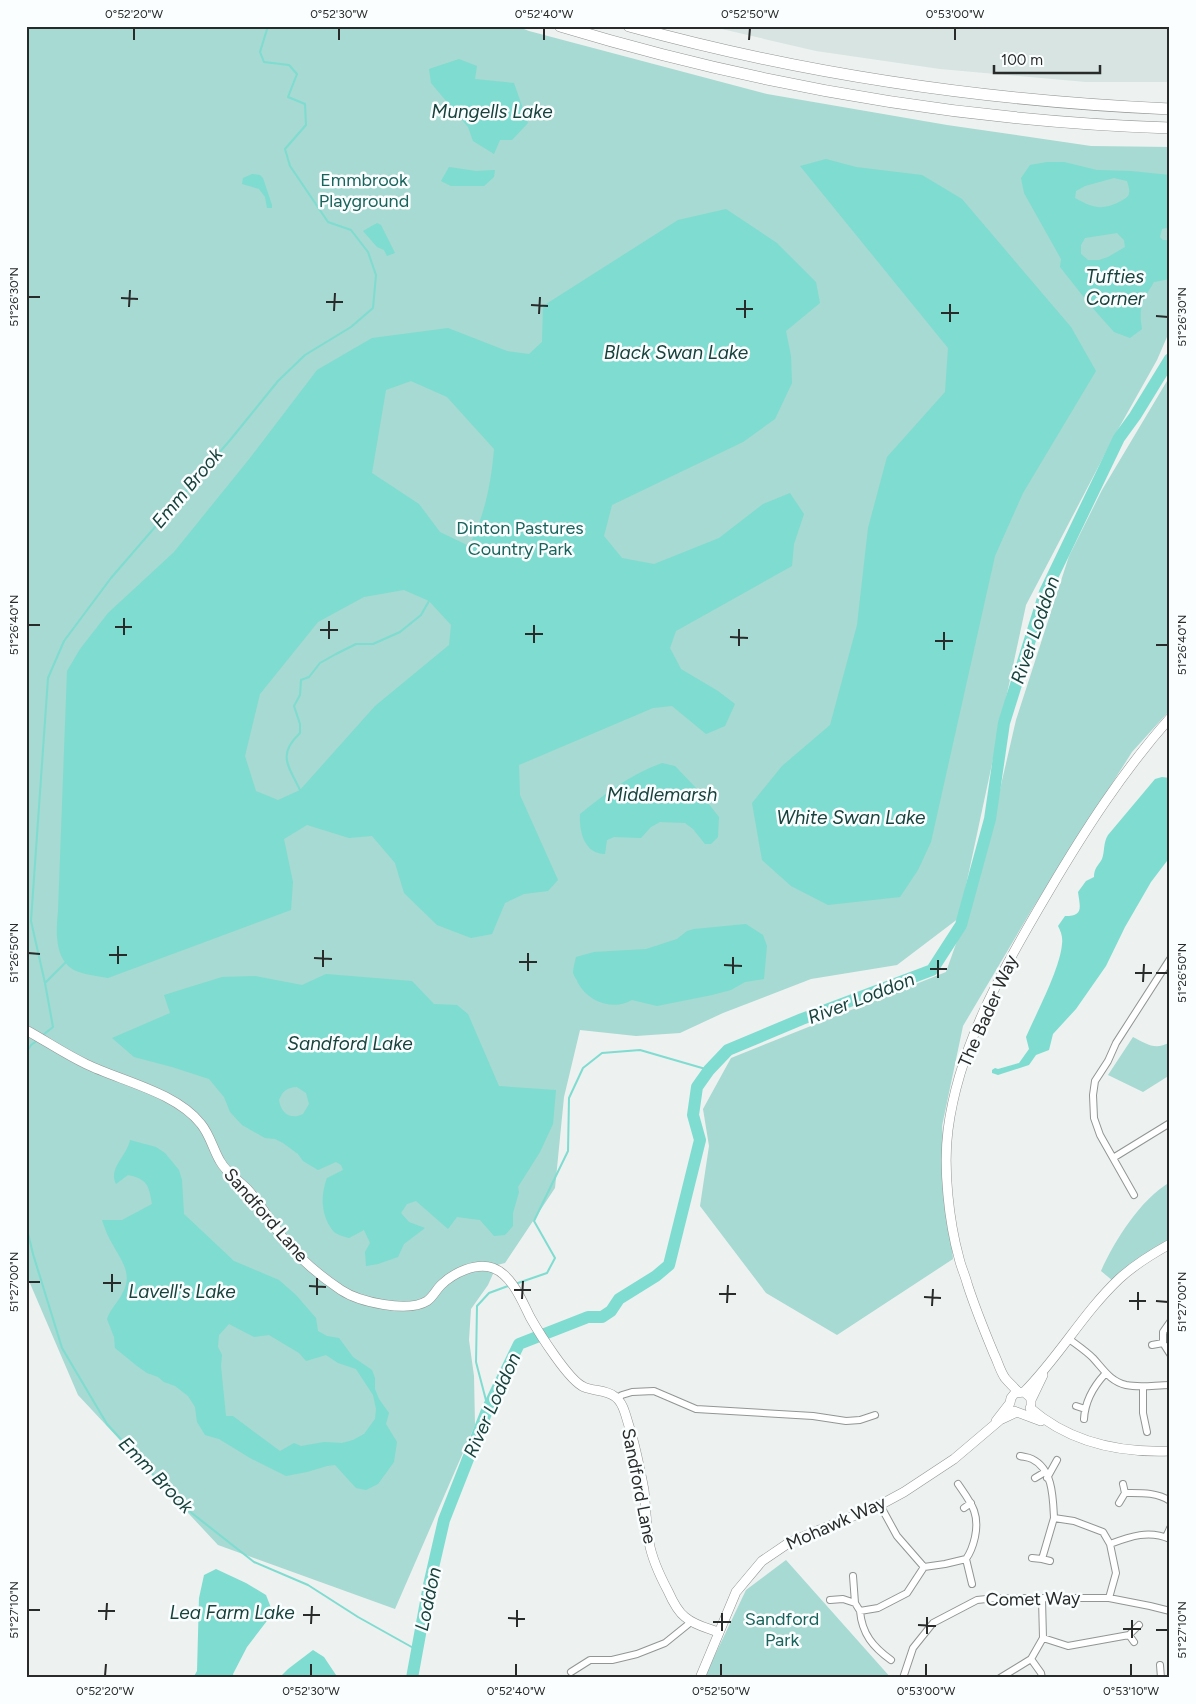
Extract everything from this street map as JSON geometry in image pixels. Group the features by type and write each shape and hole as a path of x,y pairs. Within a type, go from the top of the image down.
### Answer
{"highway":[{"path":"560,26 720,69 856,96 949,110 1024,118 1170,128"},
{"path":"629,26 775,62 914,86 1031,100 1170,109"}],"street":[{"name":"The Bader Way","path":"1016,1396 1001,1371 980,1322 958,1257 947,1186 947,1152 951,1111 963,1063 976,1031 1002,975 1032,918 1102,805 1147,743 1170,718"},
{"path":"1134,1195 1100,1135 1094,1118 1093,1096 1095,1080 1108,1061 1116,1043 1170,959"},
{"name":"Sandford Lane","path":"30,1032 86,1064 172,1100 189,1113 201,1123 220,1162 230,1176 247,1189 263,1208 282,1237 316,1272 349,1295 383,1304 418,1304 430,1299 451,1276 467,1270 484,1266 494,1268 505,1276 518,1293 537,1329 572,1379 582,1387 608,1393 617,1398 623,1408 635,1446 643,1488 649,1544 658,1570 682,1615 691,1622 718,1632"},
{"path":"1113,1158 1170,1123"},
{"path":"1025,1408 1045,1370 1089,1312 1120,1278 1154,1253 1170,1244"},
{"path":"1170,1322 1163,1332 1163,1344 1170,1354"},
{"path":"1069,1339 1093,1358 1105,1374 1116,1381 1128,1385 1170,1386"},
{"path":"1152,1345 1163,1344"},
{"name":"Mohawk Way","path":"700,1678 736,1592 762,1561 790,1542 880,1505 904,1492 954,1459 993,1425 1016,1396 1045,1370"},
{"path":"1084,1419 1090,1393 1105,1374"},
{"path":"1142,1386 1143,1413 1147,1432"},
{"path":"617,1398 632,1392 654,1391 696,1409 813,1416 846,1421 860,1420 875,1415"},
{"path":"1016,1396 1012,1409 1025,1408"},
{"path":"1016,1396 1025,1408 1053,1426 1079,1439 1115,1449 1146,1452 1170,1451"},
{"path":"1076,1406 1085,1409"},
{"name":"Mohawk Way","path":"993,1425 1025,1408"},
{"path":"1020,1456 1033,1459 1046,1475 1053,1493 1054,1518 1042,1559"},
{"path":"1036,1478 1046,1475 1057,1460"},
{"path":"860,1611 878,1608 907,1594 924,1567 966,1559 972,1552 977,1516 958,1484"},
{"path":"1119,1503 1125,1493 1123,1484"},
{"path":"1125,1493 1142,1493 1164,1497 1170,1501"},
{"path":"964,1508 971,1503"},
{"path":"880,1505 897,1536 924,1567"},
{"path":"1054,1518 1074,1522 1103,1532 1110,1544 1116,1573 1108,1598"},
{"path":"1110,1544 1128,1537 1148,1534 1168,1538 1170,1528"},
{"path":"1032,1558 1050,1561"},
{"path":"966,1559 972,1584"},
{"path":"853,1576 855,1602 860,1611 861,1621 867,1638 878,1651 891,1660"},
{"name":"Comet Way","path":"903,1678 913,1648 933,1623 977,1600 996,1598 1108,1598 1170,1611"},
{"path":"830,1600 843,1599 855,1602"},
{"path":"1000,1678 1030,1659 1043,1638 1042,1599"},
{"path":"571,1672 590,1660 612,1660 637,1654 666,1643 691,1622"},
{"path":"1043,1638 1068,1646 1130,1635 1138,1625"},
{"path":"1130,1635 1134,1642"},
{"path":"1030,1659 1041,1673 1042,1678"},
{"path":"1160,1664 1161,1678"}],"shaded area":[{"path":"709,26 1170,26 1170,82 1086,82 940,69 816,51"}],"green space":[{"name":"Dinton Pastures Country Park","path":"26,26 516,26 767,94 947,125 1091,146 1170,147 1170,330 1157,360 1116,433 1026,605 959,918 897,965 811,979 723,1013 680,1033 636,1036 580,1030 564,1097 555,1188 505,1263 497,1265 488,1285 471,1309 469,1340 474,1376 475,1425 395,1609 218,1545 78,1395 26,1274"},
{"path":"1170,376 1170,710 1132,752 1031,911 963,1026 942,1126 953,1259 837,1335 766,1293 700,1206 709,1146 703,1109 731,1058 946,972 980,876 1016,720 1069,556 1102,490"},
{"path":"1133,1037 1155,1046 1165,1045 1170,1042 1170,1075 1143,1092 1108,1075"},
{"path":"1170,1182 1170,1240 1113,1281 1101,1271 1113,1247 1139,1210"},
{"name":"Sandford Park","path":"786,1560 891,1678 704,1678 746,1590"}],"water":[{"name":"Mungells Lake","path":"459,59 477,66 475,79 514,83 528,123 512,140 500,140 494,154 473,141 468,127 431,83 429,69"},
{"name":"White Swan Lake","path":"826,159 856,167 922,175 962,199 1071,327 1096,371 1023,493 995,556 931,842 918,870 900,897 828,905 791,886 762,860 752,803 782,766 830,725 857,625 868,528 887,457 945,392 948,348 800,166"},
{"name":"Tufties Corner","path":"1064,162 1097,170 1170,175 1170,230 1162,229 1160,237 1163,240 1167,240 1170,234 1170,279 1154,282 1142,304 1142,329 1130,338 1114,332 1060,267 1061,259 1024,193 1021,178 1030,165","holes":["1114,178 1127,181 1128,184 1129,194 1121,201 1108,206 1098,207 1075,198 1076,191 1085,186","1117,233 1124,240 1125,247 1108,257 1099,260 1088,260 1081,254 1081,245 1085,238"]},
{"path":"449,167 476,171 495,170 494,177 484,186 451,186 441,181"},
{"path":"252,174 260,175 263,178 272,208 267,208 265,197 259,189 242,184 243,178"},
{"name":"Black Swan Lake","path":"726,209 777,243 816,282 820,303 786,331 791,356 792,383 775,419 743,442 612,505 604,536 622,558 654,564 719,538 763,504 790,493 804,514 794,544 792,566 676,631 670,648 681,669 718,691 735,704 725,726 706,734 672,706 653,708 519,765 520,795 558,880 548,891 524,894 505,903 492,934 471,938 437,925 404,893 395,863 372,836 349,838 307,825 284,839 293,882 291,910 108,978 76,971 69,966 60,953 57,936 67,671 80,649 108,613 174,552 250,458 317,370 372,338 448,328 507,351 529,354 542,342 543,306 678,220","holes":["411,381 447,397 494,449 486,499 479,523 469,546 440,532 419,504 372,473 386,390","404,590 429,601 451,625 449,645 375,706 300,790 278,800 256,791 245,756 260,694 318,622 364,597"]},
{"path":"377,223 381,225 395,253 387,256 384,250 377,247 363,231"},
{"name":"Middlemarsh","path":"662,763 675,766 697,789 719,817 718,837 711,844 705,844 693,829 685,823 660,822 651,827 641,838 614,837 607,840 605,854 592,850 582,834 580,814 619,785"},
{"path":"1162,777 1170,778 1170,857 1151,882 1125,927 1106,966 1076,1009 1053,1034 1049,1050 1036,1055 1029,1065 998,1075 992,1073 992,1070 995,1068 998,1069 1019,1063 1029,1049 1026,1037 1057,966 1060,954 1062,939 1058,926 1065,916 1071,916 1078,912 1080,906 1078,892 1086,881 1094,877 1095,869 1102,859 1108,835 1155,779"},
{"path":"746,924 763,935 767,946 764,979 745,982 731,990 657,1006 632,1000 617,1005 602,1003 588,995 582,990 573,973 576,957 594,952 646,949 677,939 687,931 694,929"},
{"name":"Sandford Lake","path":"326,974 412,981 434,1004 457,1005 468,1014 499,1086 556,1090 553,1124 540,1152 518,1187 519,1192 513,1213 513,1226 505,1235 494,1236 480,1220 457,1217 448,1229 416,1201 407,1204 401,1213 409,1222 425,1228 404,1244 398,1257 366,1266 365,1252 370,1243 364,1230 349,1238 339,1235 334,1232 324,1213 323,1192 327,1178 343,1170 341,1165 336,1162 318,1170 303,1161 298,1154 283,1143 275,1139 265,1138 242,1125 230,1112 224,1097 209,1079 134,1057 112,1038 170,1013 164,995 222,977 255,976 302,985","holes":["297,1087 306,1093 309,1104 303,1114 291,1116 284,1112 279,1100 285,1090"]},
{"name":"Lavell's Lake","path":"130,1140 156,1147 165,1153 179,1170 182,1180 184,1214 234,1261 279,1280 296,1295 316,1318 318,1331 327,1336 339,1338 353,1357 372,1370 375,1378 375,1389 379,1399 389,1413 386,1424 397,1442 394,1462 378,1484 366,1490 356,1488 335,1465 286,1476 250,1458 219,1439 205,1435 197,1422 195,1407 188,1396 175,1386 147,1373 115,1348 114,1337 107,1319 123,1292 127,1279 125,1267 108,1236 102,1220 122,1220 152,1204 150,1192 143,1181 128,1175 116,1184 114,1173","holes":["229,1324 254,1337 269,1335 299,1353 306,1361 326,1355 338,1363 356,1369 373,1395 376,1409 375,1419 364,1434 342,1443 324,1442 301,1446 294,1443 280,1451 233,1416 226,1416 221,1366 222,1355 218,1347 219,1335"]},
{"name":"Lea Farm Lake","path":"216,1569 266,1595 273,1613 247,1647 233,1674 234,1678 193,1678 197,1671 199,1598 204,1575"},
{"name":"Lea Farm Lake","path":"313,1650 324,1657 338,1678 279,1678 288,1669"}],"waterway":[{"name":"Emm Brook","path":"43,1035 53,1027 31,921 48,678 64,641 111,578 231,439 278,381 305,355 351,327 373,308 376,275 368,252 351,230 328,222 290,166 285,149 306,125 305,104 288,97 297,74 289,65 264,62 260,52 268,26"},
{"name":"River Loddon","path":"412,1678 429,1585 444,1520 488,1408 519,1344 588,1317 602,1317 611,1311 619,1299 656,1276 669,1265 700,1140 693,1115 697,1087 709,1070 728,1050 802,1019 932,970 961,925 990,819 1004,723 1045,592 1119,438 1135,416 1170,359"},
{"path":"300,790 289,767 287,754 293,741 300,733 300,724 294,706 300,695 301,680 309,677 320,663 356,644 373,644 400,632 421,615 429,601"},
{"path":"46,982 65,963"},
{"name":"Emm Brook","path":"26,1053 31,1045 38,1040"},
{"path":"515,1284 547,1273 555,1258 534,1221 568,1151 569,1098 583,1068 602,1053 640,1050 709,1070"},
{"name":"Emm Brook","path":"26,1225 62,1348 107,1424 179,1503 254,1562 308,1585 358,1617 417,1650"},
{"path":"488,1408 476,1362 477,1306 489,1293 508,1286"}],"park label":[{"name":"Emmbrook Playground","path":"364,190"}],"water label":[{"name":"Loddon","path":"428,1599"}]}
